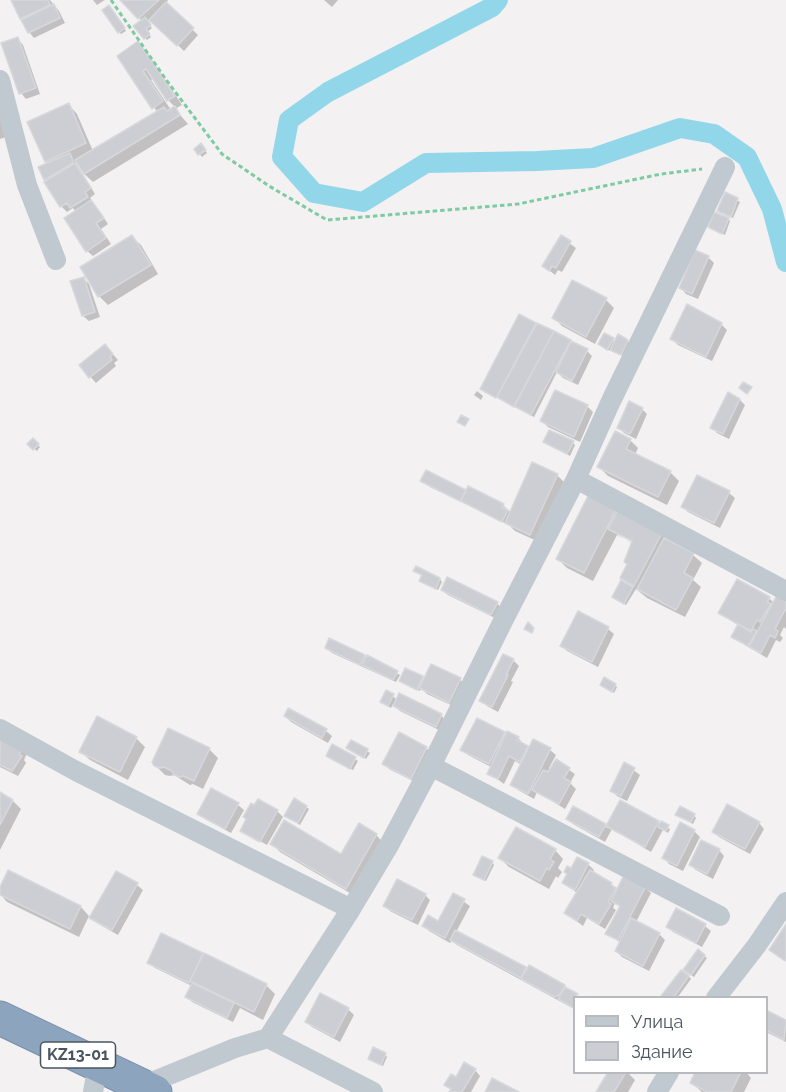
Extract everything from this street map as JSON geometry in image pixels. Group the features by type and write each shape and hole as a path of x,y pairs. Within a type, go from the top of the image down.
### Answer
{"highway":[{"name":"KZ13-01","path":"0,1018 95,1078 149,1089"}],"street":[{"path":"0,80 27,185 56,260"},
{"path":"149,1089 235,1048 268,1038 351,909 388,847 431,766 576,479 611,401 725,167"},
{"path":"576,479 786,591"},
{"path":"0,729 76,771 351,909"},
{"path":"431,766 720,915"},
{"path":"718,996 757,945 786,902"},
{"path":"268,1038 373,1092"},
{"path":"657,1092 668,1074"}],"path":[{"path":"111,0 167,81 222,154 327,220 518,204 661,174 725,167"}],"building":[{"path":"11,0 48,0 50,5 20,19"},
{"path":"120,0 159,0 138,19"},
{"path":"166,2 194,28 177,46 149,20"},
{"path":"54,4 60,18 28,33 21,20"},
{"path":"109,5 125,28 118,33 102,10"},
{"path":"145,17 151,25 146,29 150,34 144,39 133,26"},
{"path":"18,37 36,88 19,94 1,43"},
{"path":"138,41 175,96 167,101 146,69 143,71 163,101 152,109 117,56"},
{"path":"69,103 86,143 45,162 27,122"},
{"path":"175,106 180,115 84,174 75,160 164,107 167,111"},
{"path":"201,143 206,150 198,155 194,149"},
{"path":"70,153 72,164 44,180 38,167"},
{"path":"75,163 91,188 85,192 88,197 70,208 67,203 60,207 44,182"},
{"path":"725,192 738,198 731,217 717,211"},
{"path":"91,200 104,218 96,223 106,238 86,252 64,218"},
{"path":"714,212 729,218 722,234 708,227"},
{"path":"132,235 151,265 98,297 80,267"},
{"path":"561,235 571,241 556,268 552,266 549,271 542,266"},
{"path":"695,250 709,256 692,294 679,288"},
{"path":"84,277 95,312 82,316 70,281"},
{"path":"572,280 607,298 586,337 552,318"},
{"path":"687,304 722,323 706,357 670,339"},
{"path":"519,314 536,323 496,398 480,389"},
{"path":"537,323 554,331 514,407 497,397"},
{"path":"554,331 571,340 531,415 514,406"},
{"path":"604,333 614,338 607,350 598,344"},
{"path":"618,334 628,340 621,355 610,350"},
{"path":"571,341 588,349 572,381 556,372"},
{"path":"105,344 113,354 110,357 112,360 89,378 79,365"},
{"path":"743,382 752,387 747,394 739,388"},
{"path":"555,390 588,405 574,437 540,421"},
{"path":"728,392 740,399 723,434 710,428"},
{"path":"629,401 643,408 630,434 617,428"},
{"path":"461,415 469,419 465,426 457,422"},
{"path":"549,430 574,441 567,454 543,442"},
{"path":"615,431 631,439 626,449 671,471 658,497 597,467"},
{"path":"33,438 39,444 33,450 27,444"},
{"path":"532,462 558,474 530,535 505,523"},
{"path":"426,470 466,490 460,501 420,481"},
{"path":"697,475 730,491 714,523 681,507"},
{"path":"468,486 504,504 502,507 508,510 502,522 461,501"},
{"path":"589,494 617,508 584,573 556,559"},
{"path":"618,510 662,533 634,586 620,578 627,564 624,562 632,541 608,529"},
{"path":"664,538 694,553 684,573 693,578 676,610 637,589"},
{"path":"416,566 440,578 436,589 419,581 422,575 413,571"},
{"path":"447,577 498,602 491,615 441,590"},
{"path":"737,579 770,597 767,602 771,604 760,622 757,620 751,631 718,613"},
{"path":"621,580 633,587 624,604 612,597"},
{"path":"778,593 786,598 786,608 775,629 778,631 775,638 770,635 761,653 749,647"},
{"path":"578,611 609,627 592,662 560,646"},
{"path":"528,622 534,628 532,633 524,629"},
{"path":"738,624 751,632 753,629 757,631 748,646 731,637"},
{"path":"329,638 365,655 360,665 325,648"},
{"path":"503,654 514,659 492,707 479,701"},
{"path":"367,655 398,671 393,680 362,665"},
{"path":"431,664 461,678 449,703 419,688"},
{"path":"405,668 423,676 417,690 399,681"},
{"path":"604,677 616,684 612,692 600,685"},
{"path":"386,690 394,694 388,706 380,702"},
{"path":"399,693 442,714 436,727 393,706"},
{"path":"288,708 327,729 322,738 284,716"},
{"path":"97,716 137,737 120,772 79,752"},
{"path":"477,718 505,732 489,764 460,750"},
{"path":"168,728 210,748 194,781 174,775 172,771 164,767 154,766 152,762"},
{"path":"0,730 25,742 19,755 22,756 12,771 0,765"},
{"path":"507,731 519,737 517,740 528,746 520,762 509,756 498,779 487,774"},
{"path":"399,732 427,747 411,779 382,764"},
{"path":"533,739 551,748 528,794 510,785"},
{"path":"351,740 368,749 364,758 346,748"},
{"path":"332,744 356,757 350,769 326,756"},
{"path":"556,759 570,768 564,778 571,782 559,804 532,790 543,770 548,772"},
{"path":"624,762 635,768 621,796 610,791"},
{"path":"211,788 239,803 225,829 197,814"},
{"path":"0,792 13,800 0,825"},
{"path":"294,798 307,806 298,823 284,816"},
{"path":"258,799 278,810 260,842 240,831 246,819 243,817 251,803 254,805"},
{"path":"620,800 659,821 645,847 606,826"},
{"path":"727,804 760,822 745,849 712,832"},
{"path":"573,806 606,824 599,837 566,819"},
{"path":"680,806 695,814 691,822 675,815"},
{"path":"284,820 341,854 359,823 377,834 346,889 270,844"},
{"path":"661,821 669,825 666,831 658,827"},
{"path":"680,822 695,830 677,866 662,858"},
{"path":"516,827 556,849 550,859 554,862 549,870 547,868 540,881 498,858"},
{"path":"701,840 720,849 707,874 689,865"},
{"path":"482,856 493,861 484,880 473,875"},
{"path":"577,857 589,863 575,890 562,883 567,874 564,872 567,866 571,868"},
{"path":"8,870 81,906 70,929 0,895 0,887"},
{"path":"590,870 612,883 611,885 616,888 608,902 611,904 599,924 581,914 577,921 564,913"},
{"path":"116,871 138,883 112,930 89,918"},
{"path":"626,871 646,886 618,940 605,934 620,906 611,901"},
{"path":"397,879 426,894 412,920 383,906"},
{"path":"453,893 465,899 445,938 422,926 428,915 438,921"},
{"path":"676,908 706,924 696,943 666,927"},
{"path":"631,918 660,933 643,966 615,951"},
{"path":"786,924 786,959 785,961 769,950"},
{"path":"455,930 526,967 521,978 450,940"},
{"path":"161,933 203,953 189,983 147,963"},
{"path":"698,949 705,955 691,975 683,970"},
{"path":"204,953 267,984 254,1012 190,981"},
{"path":"529,965 565,985 560,994 555,997 521,979"},
{"path":"681,970 689,976 674,996 661,996"},
{"path":"192,983 234,1003 227,1018 185,997"},
{"path":"565,987 578,994 573,996 573,1007 558,999"},
{"path":"320,993 349,1008 334,1037 305,1022"},
{"path":"768,1011 786,1020 784,1040 768,1031"},
{"path":"373,1047 386,1053 381,1065 368,1059"},
{"path":"464,1062 476,1069 462,1092 449,1092 451,1089 444,1085 451,1074 456,1077"},
{"path":"607,1074 625,1074 614,1092 596,1092"},
{"path":"694,1074 740,1074 731,1092 707,1092 690,1083"},
{"path":"492,1078 519,1092 485,1092"}],"waterway":[{"path":"498,0 492,7 328,92 289,120 282,157 314,193 363,202 426,163 593,158 680,128 714,134 747,157 772,209 786,262"}]}
